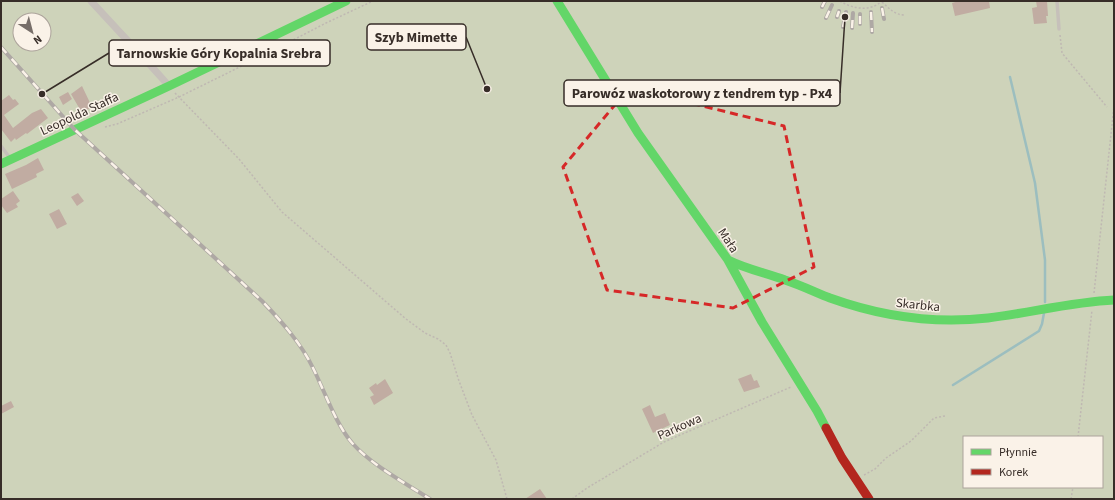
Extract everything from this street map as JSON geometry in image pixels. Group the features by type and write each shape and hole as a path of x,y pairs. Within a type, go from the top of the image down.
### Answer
{"street":[{"path":"91,1 168,86"},
{"name":"Leopolda Staffa","path":"1,164 346,1"},
{"name":"Mała","path":"557,1 638,133 728,260 762,322 817,411 842,458 870,499"},
{"name":"Skarbka","path":"728,260 742,267 786,280 831,298 891,315 946,320 988,318 1093,301 1114,300"}],"lane":[{"path":"1058,1 1059,29"},
{"path":"1,146 11,159"}],"path":[{"path":"93,121 98,127 117,124 179,97 373,1"},
{"path":"840,1 849,6 862,8 876,5 882,1 890,10 904,15"},
{"path":"1059,29 1062,53 1107,107"},
{"path":"168,86 239,159 282,212 406,319 425,333 438,339 446,346 450,353 472,415 496,460 506,499"},
{"path":"1078,436 1114,106"},
{"name":"Parkowa","path":"572,499 587,488 664,442 800,383"},
{"path":"857,480 911,441 934,418 945,416"},
{"path":"1071,499 1073,488"}],"highlighted area":[{"path":"629,88 784,126 814,267 733,308 607,290 563,167"}],"green space":[{"path":"1,1 1114,1 1114,499 1,499"}],"building":[{"path":"959,1 989,1 990,8 955,16 952,3"},
{"path":"1036,1 1047,1 1047,23 1034,24 1032,8 1037,7"},
{"path":"82,86 92,107 82,113 71,94"},
{"path":"68,92 72,99 63,105 59,97"},
{"path":"9,95 19,104 4,115 13,128 32,113 41,109 48,118 27,134 26,133 16,140 15,138 11,142 1,129 1,101"},
{"path":"38,158 44,170 36,174 37,177 12,189 5,174"},
{"path":"13,191 20,201 16,204 18,207 7,213 1,205 1,199"},
{"path":"78,193 84,201 77,206 71,197"},
{"path":"59,209 67,224 57,229 49,214"},
{"path":"751,374 754,381 757,380 760,387 744,392 738,379"},
{"path":"385,379 393,393 374,405 370,397 374,395 369,388 376,383 377,385"},
{"path":"11,401 14,407 1,414 1,406"},
{"path":"650,405 655,417 665,413 670,425 653,433 642,409"},
{"path":"540,489 547,499 525,499"}],"waterway":[{"path":"1010,77 1035,183 1045,260 1045,302"},
{"path":"953,385 1039,331 1044,313"}],"railway":[{"path":"822,7 825,1"},
{"path":"826,18 832,5"},
{"path":"882,8 884,19"},
{"path":"837,17 839,11"},
{"path":"843,27 846,12"},
{"path":"871,12 872,32"},
{"path":"852,28 853,13"},
{"path":"860,14 860,24"},
{"path":"1,47 74,129 262,301 276,316 297,341 308,359 336,418 353,444 370,460 430,499"}],"traffic: fast":[{"path":"1,164 169,86 346,1"},
{"path":"557,1 638,133 728,260 762,322 826,428"},
{"path":"728,260 791,282 830,298 868,310 908,317 968,320 1004,316 1082,303 1114,300"}],"traffic: jam":[{"path":"826,428 842,458 869,499"}],"place":[{"name":"Parowóz waskotorowy z tendrem typ - Px4","path":"845,17"},
{"name":"Szyb Mimette","path":"487,89"},
{"name":"Tarnowskie Góry Kopalnia Srebra","path":"42,94"}]}
